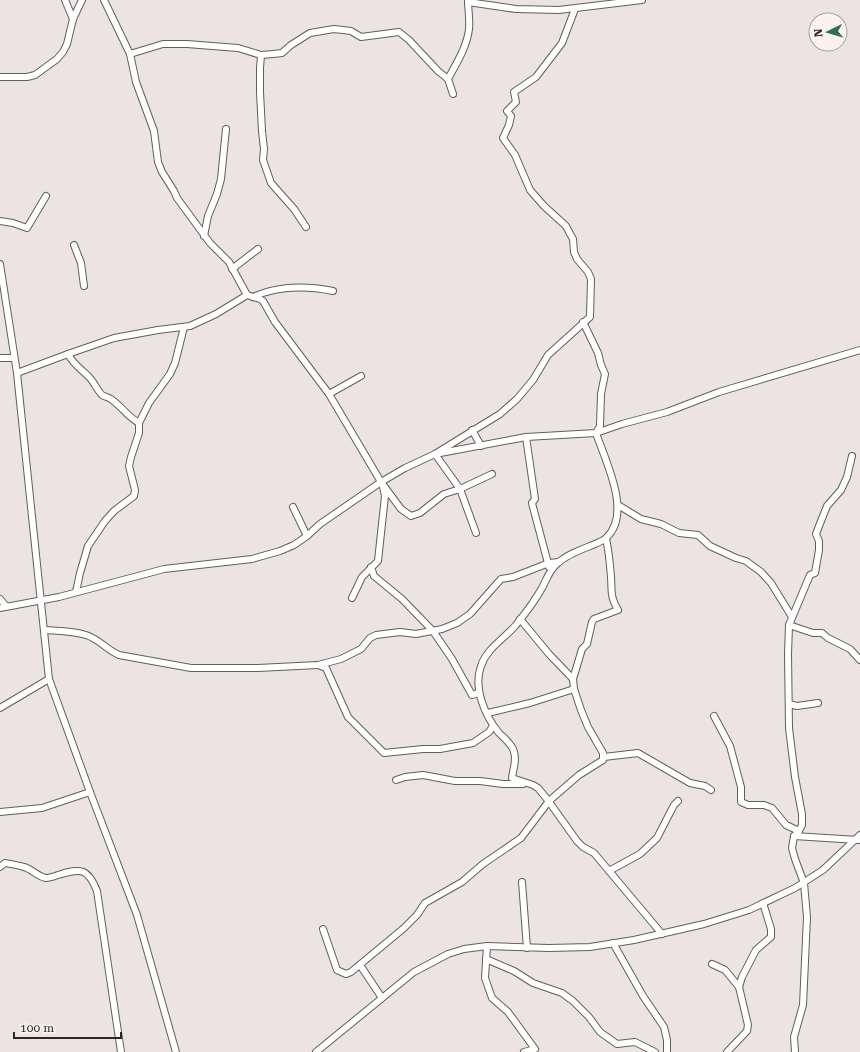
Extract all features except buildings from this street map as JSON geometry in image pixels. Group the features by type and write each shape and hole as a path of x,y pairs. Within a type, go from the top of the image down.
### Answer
{"street":[{"path":"65,0 73,19"},
{"path":"0,77 27,77 35,75 52,63 63,52 67,44 73,19 82,0"},
{"path":"104,0 130,54 136,82 154,131 156,151 162,172 177,198 204,236 229,262 250,296 263,301 275,322 329,394 381,482 401,509 411,516 420,513 444,494 460,489 492,474"},
{"path":"448,79 466,41 469,29 468,1 516,8 558,10 642,0"},
{"path":"0,599 3,607 40,601 164,569 252,559 280,551 294,545 320,524 381,482 405,468 435,454 500,414 517,399 533,380 548,355 590,316 590,278 588,272 577,259 574,252 573,239 566,226 544,206 530,190 515,155 503,138 511,116 507,110 516,102 514,92 536,77 562,43 574,9"},
{"path":"130,54 163,44 187,44 238,48 261,55 282,53 291,45 310,34 342,30 351,31 361,37 399,32 448,79 453,94"},
{"path":"261,55 260,92 264,160 272,183 294,209 306,227"},
{"path":"204,236 208,216 221,179 226,129"},
{"path":"0,221 13,222 27,228 46,196"},
{"path":"74,245 81,263 84,286"},
{"path":"232,269 258,249"},
{"path":"0,264 16,374 49,679 137,915 176,1052"},
{"path":"16,374 114,338 190,326 250,296 267,291 307,287 333,291"},
{"path":"44,630 86,635 96,640 111,652 119,655 191,668 258,668 318,665 341,659 361,649 370,638 376,635 400,632 416,634 433,631 457,623 470,614 502,579 513,577 549,563 558,562 606,539 614,526 618,505 615,487 596,433 600,426 601,394 605,374 598,353 583,322"},
{"path":"76,592 88,546 105,521 114,511 134,496 135,490 130,466 131,457 139,433 139,423 149,402 170,374 175,363 184,327"},
{"path":"435,454 526,437 596,433 667,412 718,392 860,350"},
{"path":"68,354 71,360 89,378 103,396 109,398 124,410 130,418 139,423"},
{"path":"0,358 14,358"},
{"path":"329,394 361,376"},
{"path":"472,430 481,446"},
{"path":"526,437 535,499 532,503 549,563 549,572"},
{"path":"435,454 460,489 476,533"},
{"path":"795,1052 794,1037 803,1005 807,917 804,883 792,848 796,834 802,825 802,814 792,756 789,728 789,625 810,575 815,573 819,550 819,541 816,534 818,526 827,506 840,490 846,477 852,456"},
{"path":"352,598 362,578 378,561 385,496 381,482"},
{"path":"618,505 641,519 662,524 679,533 698,535 710,546 746,561 761,572 771,583 792,617"},
{"path":"293,507 307,536"},
{"path":"604,757 588,727 574,689 572,679 594,619 618,610 614,602 611,589 606,539"},
{"path":"558,562 549,572 542,589 512,630 492,648 485,657 480,667 479,692 493,726 514,749 516,759 512,778 533,785 549,801 577,841 583,847 594,853 662,934"},
{"path":"371,567 374,576 402,599 433,631 452,659 472,695 479,692"},
{"path":"520,619 572,679"},
{"path":"789,625 813,633 822,633 850,650 860,660"},
{"path":"318,665 326,668 348,717 384,753 440,749 473,743 489,732 493,726"},
{"path":"0,708 49,679"},
{"path":"488,713 574,689"},
{"path":"789,704 797,706 818,703"},
{"path":"714,716 730,746 741,787 741,802 748,805 772,808 786,825 796,834 859,838"},
{"path":"323,929 337,970 346,974 360,965 404,928 417,915 425,903 462,882 483,864 521,838 549,801 579,774 603,760 604,757 638,753 690,783 705,786 712,790"},
{"path":"396,780 405,777 424,775 455,782 480,781 503,784 526,783"},
{"path":"0,812 42,808 90,792"},
{"path":"609,871 640,854 658,838 674,805 678,802"},
{"path":"316,1052 414,972 448,954 464,949 487,946 527,948 590,947 662,934 704,924 749,910 804,883 823,870 859,838"},
{"path":"0,867 5,863 24,867 40,876 47,878 67,872 82,870 88,874 93,881 97,891 121,1052"},
{"path":"522,882 527,948"},
{"path":"738,987 756,950 771,937 771,929 763,903"},
{"path":"613,943 635,985 664,1027 667,1040 667,1052"},
{"path":"487,946 484,978 492,998 508,1012 537,1051"},
{"path":"486,959 514,971 533,983 562,993 573,1001 589,1017 600,1032 618,1044 635,1042 655,1052"},
{"path":"712,964 724,970 738,987 748,1028 747,1031 727,1052"},
{"path":"360,965 382,998"},
{"path":"524,1052 537,1051"}]}
